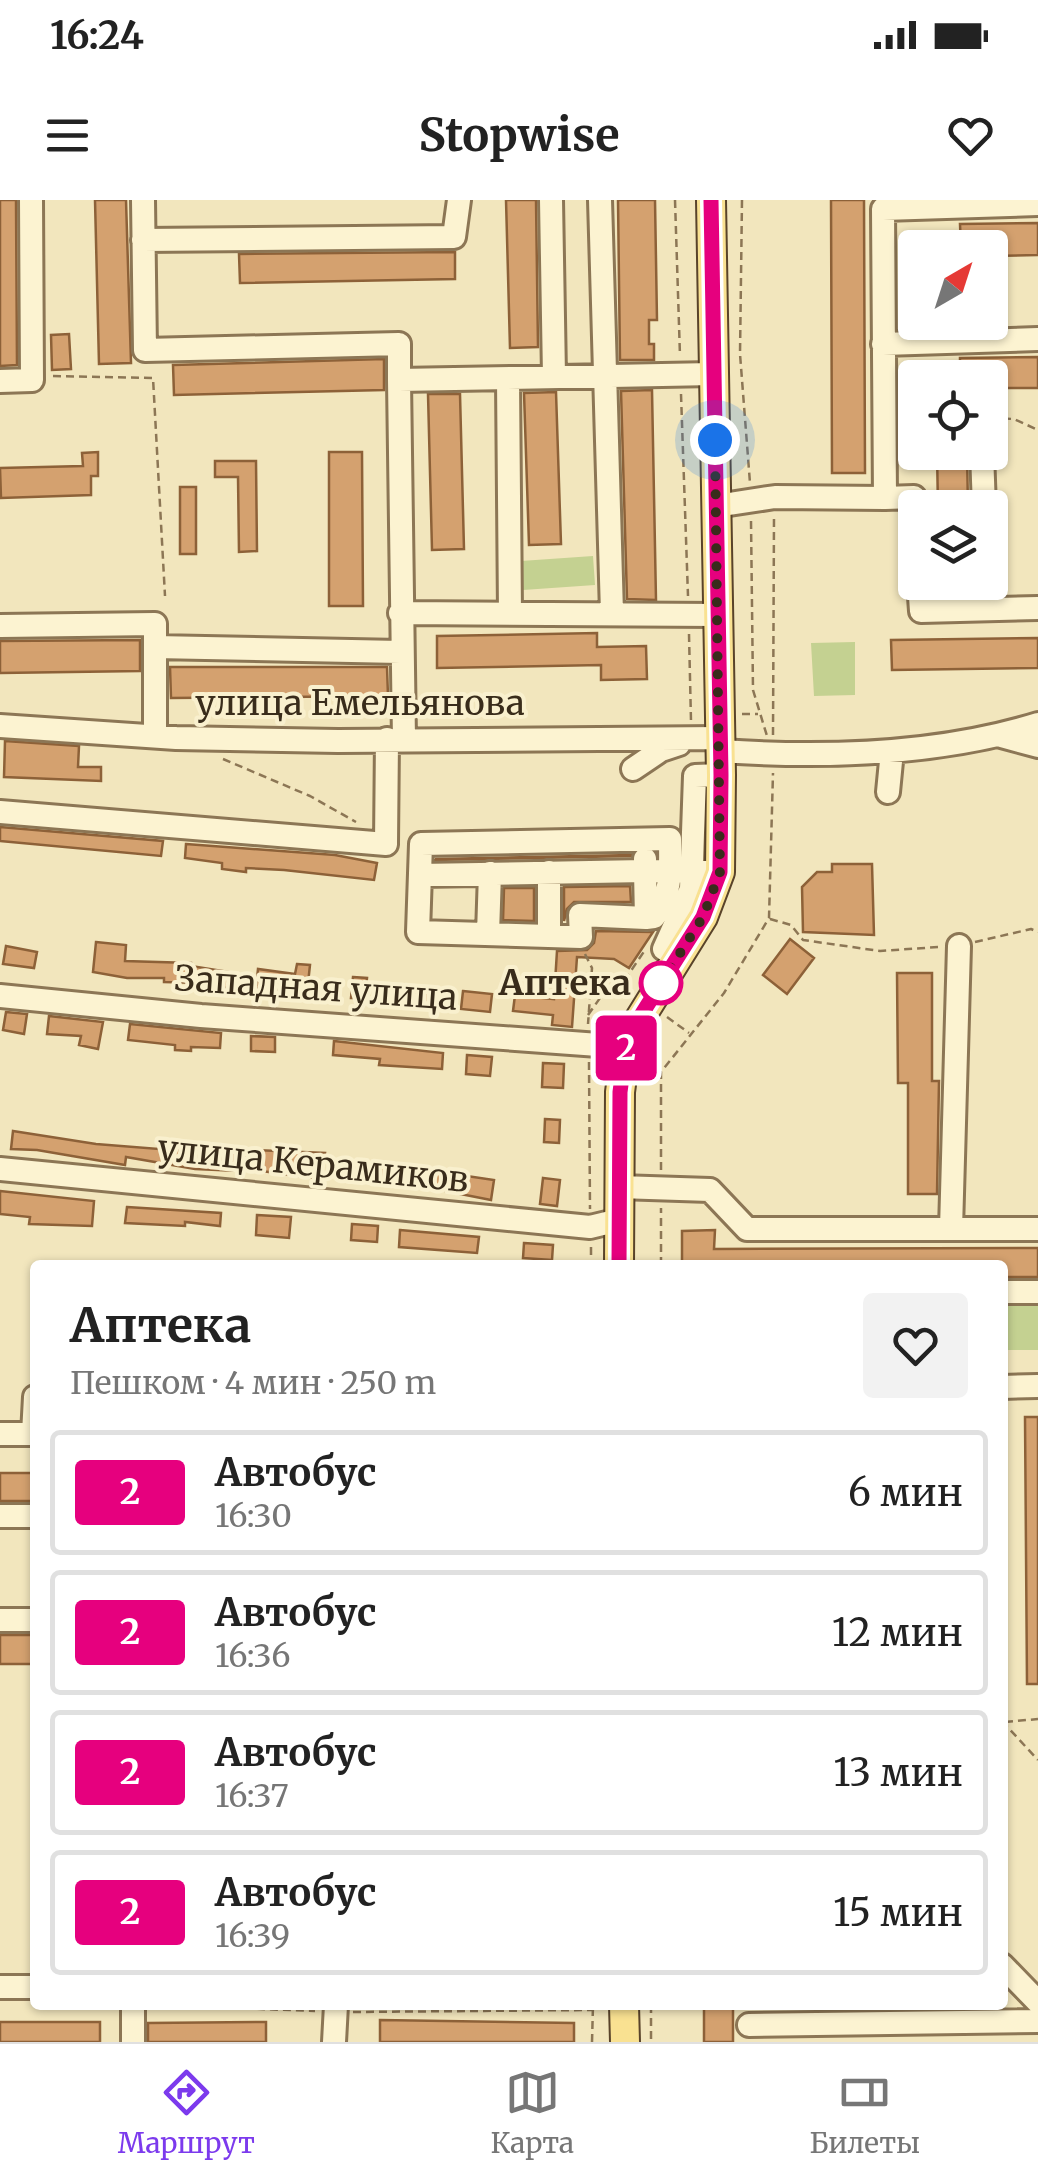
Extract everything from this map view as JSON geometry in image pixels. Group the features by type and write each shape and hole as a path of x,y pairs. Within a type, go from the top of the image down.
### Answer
{"main road":[{"path":"619,1260 620,1092 626,1047 638,1020 703,917 694,872 713,751 718,614 711,200"},
{"path":"624,2010 624,2042"}],"street":[{"path":"0,381 32,380 31,200"},
{"path":"0,812 386,844 400,652 399,344 145,350 143,200"},
{"path":"144,240 454,237 459,200"},
{"path":"552,200 554,376"},
{"path":"600,200 612,613"},
{"path":"885,498 883,209 1038,204"},
{"path":"883,344 1038,339"},
{"path":"399,380 713,374"},
{"path":"508,379 510,613"},
{"path":"716,506 775,496 898,498"},
{"path":"920,600 921,611 1038,608"},
{"path":"987,600 987,609"},
{"path":"400,612 718,614"},
{"path":"0,626 155,624 155,735"},
{"path":"155,647 400,652"},
{"path":"1000,736 1038,724"},
{"name":"улица Емельянова","path":"0,726 194,739 396,740 774,755 892,751 1000,736"},
{"path":"1000,736 1038,746"},
{"path":"633,769 661,750 713,751"},
{"path":"888,792 892,751"},
{"path":"646,840 646,918"},
{"path":"580,872 581,937 418,932 421,844 670,840 694,872"},
{"path":"610,871 611,917"},
{"path":"548,936 549,872"},
{"path":"420,874 694,872"},
{"path":"580,915 654,917 694,872"},
{"path":"488,934 490,874"},
{"path":"951,1229 959,946"},
{"name":"Западная улица","path":"0,996 201,1016 626,1047"},
{"name":"улица Керамиков","path":"0,1169 590,1226 619,1220"},
{"path":"619,1187 710,1190 748,1229 1038,1229"},
{"path":"1008,1292 1038,1292"},
{"path":"1008,1387 1038,1386"},
{"path":"0,1434 30,1434"},
{"path":"0,1516 30,1516"},
{"path":"0,1620 30,1620"},
{"path":"1008,1971 1038,2002"},
{"path":"0,1987 30,1987"},
{"path":"132,2010 134,2042"},
{"path":"334,2042 336,2010"},
{"path":"748,2024 1038,2021"}],"path":[{"path":"676,200 688,614 713,751"},
{"path":"46,376 153,378 165,596"},
{"path":"1008,419 1038,430"},
{"path":"774,755 771,706 775,496"},
{"path":"212,754 310,796 386,844"},
{"path":"769,918 791,925 803,940 880,951 959,946 1031,928 1038,932"},
{"path":"584,953 592,968 590,1260"},
{"path":"1008,1722 1038,1719"},
{"path":"1008,1727 1038,1760"},
{"path":"592,2010 592,2042"},
{"path":"651,2010 652,2042"}],"green space":[{"path":"593,556 595,585 523,590 521,561"},
{"path":"855,642 855,695 814,696 811,643"},
{"path":"1008,1299 1038,1300 1038,1350 1008,1350"}],"building":[{"path":"0,200 16,200 17,365 0,366"},
{"path":"95,200 126,200 131,363 99,364"},
{"path":"506,200 536,200 538,347 510,348"},
{"path":"618,200 655,200 657,320 649,320 654,360 620,360"},
{"path":"831,200 864,200 865,473 832,473"},
{"path":"1038,223 1038,255 1008,256 1008,230 960,230 960,224"},
{"path":"455,252 455,279 240,283 239,254"},
{"path":"69,334 71,369 52,370 51,335"},
{"path":"1038,357 1038,388 1008,388 1008,360 960,358"},
{"path":"384,359 384,390 174,395 173,365"},
{"path":"652,390 656,600 627,599 621,391"},
{"path":"556,392 561,544 529,545 524,393"},
{"path":"428,394 460,394 464,549 432,550"},
{"path":"98,452 98,476 91,476 91,495 1,498 0,468 83,466 82,453"},
{"path":"329,452 362,452 363,606 329,606"},
{"path":"215,461 256,461 257,551 239,552 238,477 215,477"},
{"path":"937,470 967,470 968,490 938,490"},
{"path":"180,487 196,487 196,554 180,554"},
{"path":"597,633 597,647 646,646 647,679 601,680 601,665 437,668 437,636"},
{"path":"1038,638 1038,668 892,670 891,640"},
{"path":"140,640 140,671 0,673 0,641"},
{"path":"170,667 387,667 388,696 171,698"},
{"path":"5,741 79,746 78,767 101,767 101,781 4,777"},
{"path":"0,827 163,841 161,856 0,841"},
{"path":"186,844 335,855 377,863 374,880 284,870 246,868 246,872 222,869 222,863 185,858"},
{"path":"631,856 435,860 436,859"},
{"path":"832,864 872,864 874,935 803,932 802,887 817,872 832,872"},
{"path":"630,886 631,902 574,902 564,921 564,887"},
{"path":"504,888 534,888 534,921 503,920"},
{"path":"596,931 653,932 629,968 614,959 577,957 572,1027 552,1025 553,1015 513,1011 515,995 554,999 557,951 587,950 594,943"},
{"path":"790,939 814,958 787,994 763,975"},
{"path":"96,942 126,945 125,961 191,963 235,973 232,989 93,972"},
{"path":"6,946 37,952 34,968 3,964"},
{"path":"297,964 310,965 307,993 256,988 258,969 295,974"},
{"path":"897,973 932,973 932,1081 939,1081 937,1194 908,1194 908,1083 898,1083"},
{"path":"353,977 367,978 365,998 351,998"},
{"path":"398,986 429,988 428,1004 397,1001"},
{"path":"463,991 492,994 490,1012 461,1009"},
{"path":"6,1012 27,1014 24,1034 3,1030"},
{"path":"49,1016 103,1022 98,1049 79,1045 81,1036 47,1034"},
{"path":"130,1024 221,1033 220,1048 175,1050 175,1045 128,1040"},
{"path":"251,1036 275,1037 275,1052 251,1051"},
{"path":"334,1041 443,1053 442,1069 379,1065 380,1059 333,1055"},
{"path":"467,1055 492,1057 490,1076 466,1074"},
{"path":"543,1063 564,1064 563,1088 542,1087"},
{"path":"545,1119 560,1120 559,1143 544,1142"},
{"path":"13,1131 171,1150 171,1145 211,1152 211,1148 325,1153 321,1179 239,1168 195,1169 126,1157 125,1165 11,1149"},
{"path":"348,1161 405,1169 403,1187 347,1181"},
{"path":"433,1171 494,1180 491,1200 430,1188"},
{"path":"543,1178 560,1180 557,1206 540,1204"},
{"path":"0,1191 94,1201 92,1226 29,1224 30,1217 0,1214"},
{"path":"127,1207 221,1213 220,1226 125,1223"},
{"path":"257,1215 291,1217 289,1238 256,1235"},
{"path":"352,1224 378,1226 377,1242 351,1240"},
{"path":"400,1230 479,1237 477,1253 399,1247"},
{"path":"715,1230 714,1249 1038,1248 1038,1277 1008,1277 1008,1260 682,1260 682,1231"},
{"path":"524,1243 553,1245 552,1260 523,1258"},
{"path":"1025,1417 1038,1417 1038,1684 1027,1684"},
{"path":"0,1473 30,1473 30,1501 0,1501"},
{"path":"0,1635 30,1635 30,1664 0,1664"},
{"path":"704,2010 733,2010 733,2042 704,2042"},
{"path":"380,2020 574,2023 574,2042 380,2042"},
{"path":"0,2022 100,2022 100,2042 0,2042"},
{"path":"266,2022 266,2042 148,2042 148,2023"}],"bus line":[{"name":"2","path":"619,1260 620,1092 626,1047 638,1020 703,917 720,872 711,200"}],"place":[{"name":"Аптека","path":"661,983"}],"route":[{"path":"661,983 703,917 720,872 715,440"}]}
